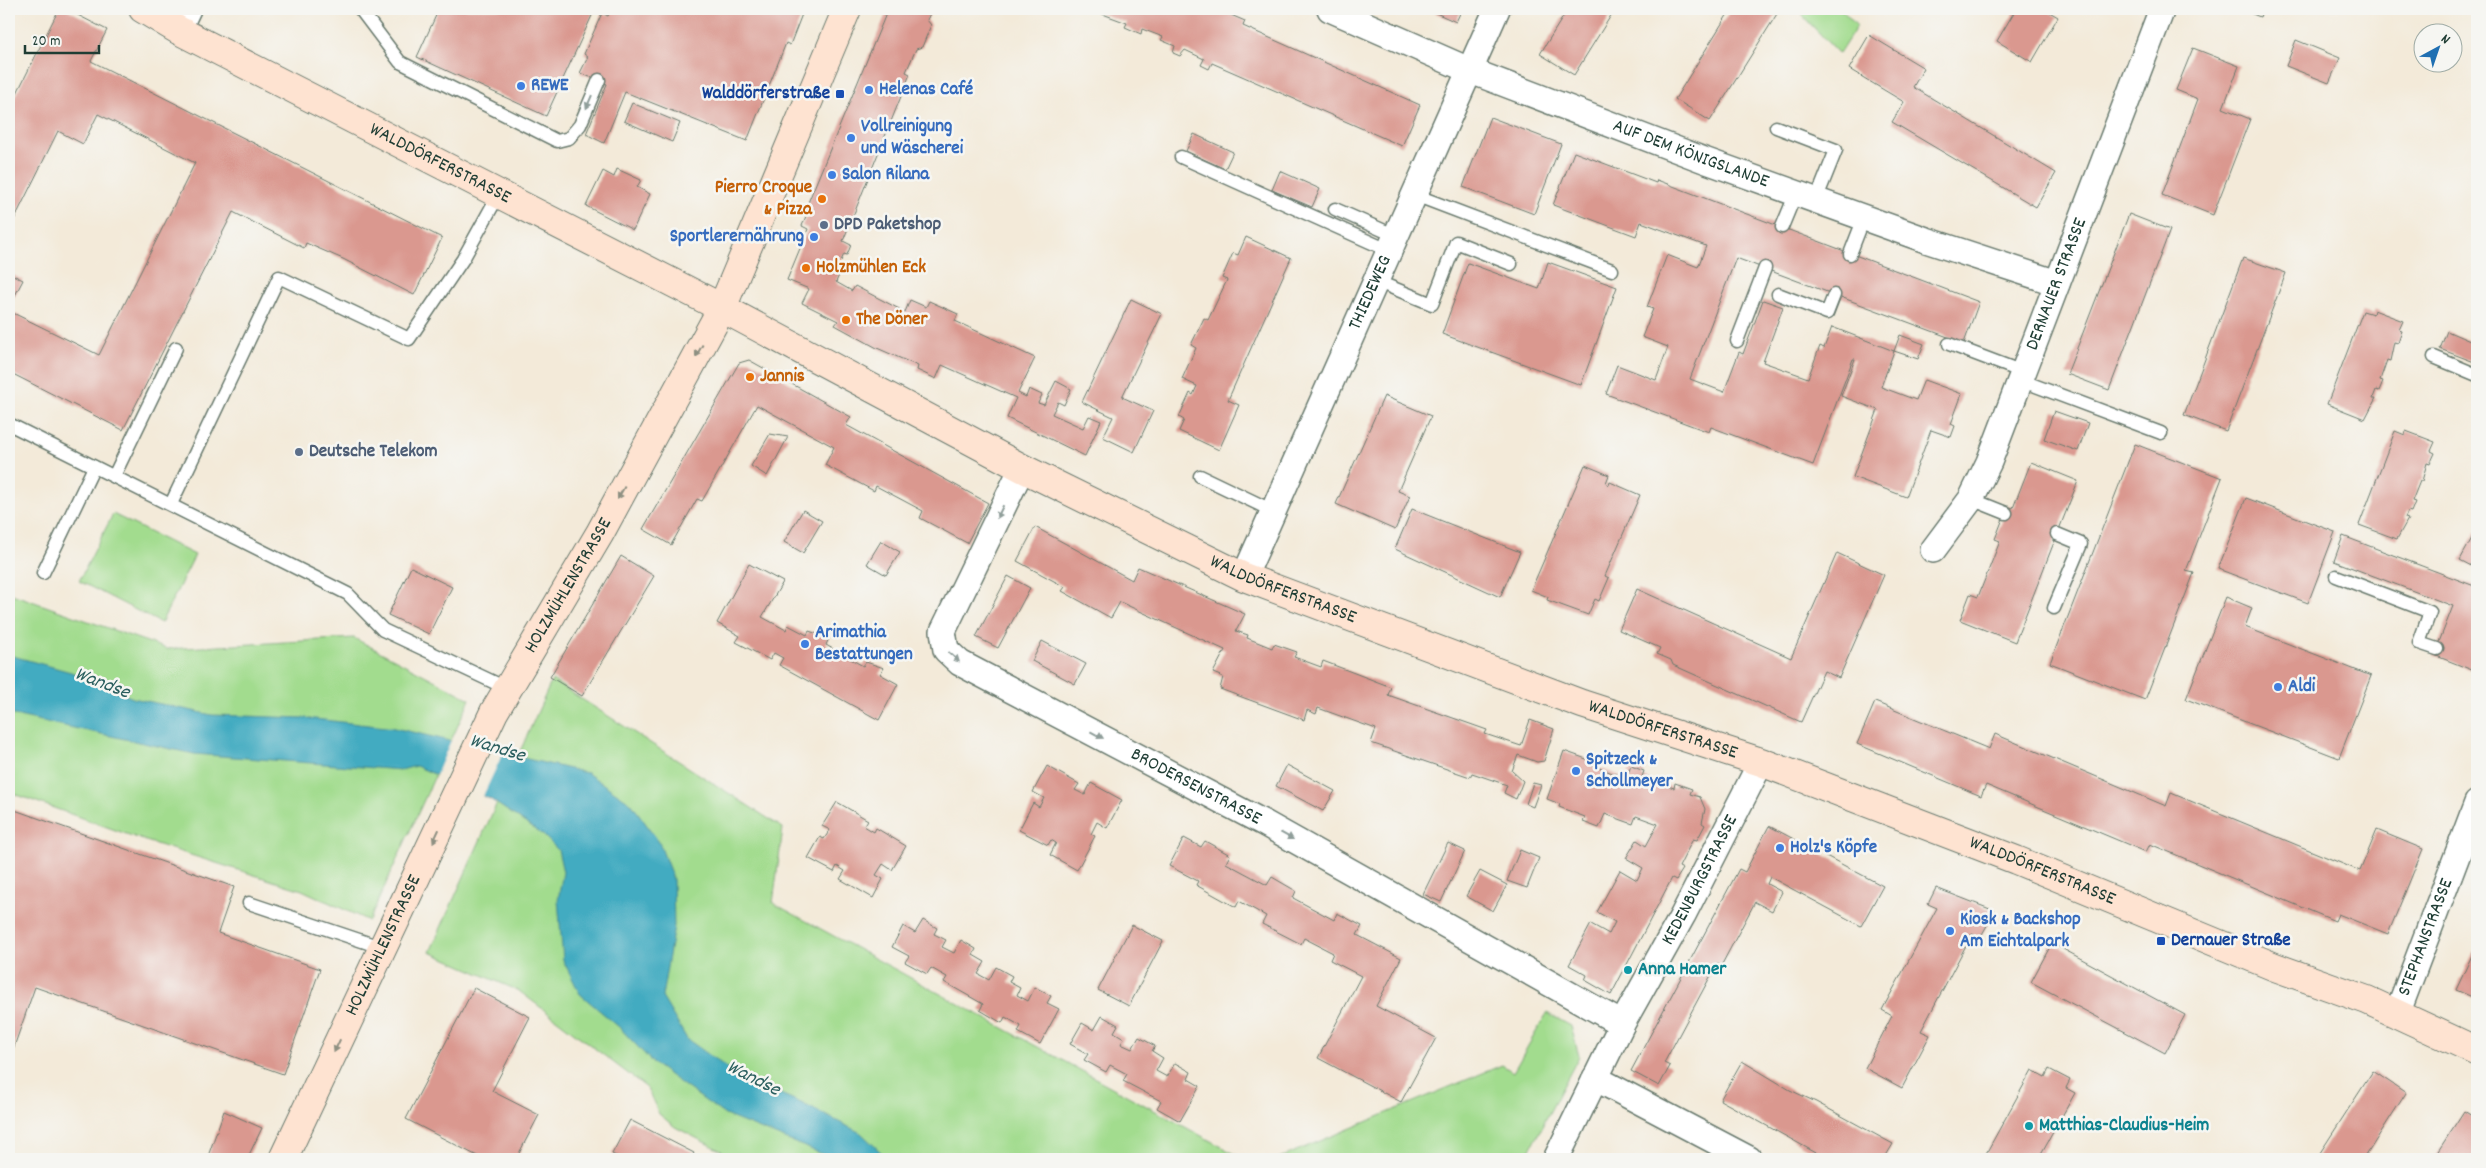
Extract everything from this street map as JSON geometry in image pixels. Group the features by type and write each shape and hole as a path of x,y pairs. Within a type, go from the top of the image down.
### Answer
{"street":[{"name":"WALDDÖRFERSTRASSE","path":"143,9 183,19 499,194 722,308 1022,468 1244,577 1582,704 1761,762 2016,860 2275,967 2367,1000 2477,1051"},
{"name":"HOLZMÜHLENSTRASSE","path":"286,1158 506,688 600,533 722,308 847,9"},
{"name":"AUF DEM KÖNIGSLANDE","path":"1330,9 1471,71 1864,218 2057,283"},
{"name":"THIEDEWEG","path":"1244,577 1497,9"},
{"name":"DERNAUER STRASSE","path":"1933,550 1970,499 1989,462 2162,9"},
{"name":"BRODERSENSTRASSE","path":"1022,468 943,631 946,650 960,663 1264,823 1622,1024"},
{"name":"KEDENBURGSTRASSE","path":"1556,1159 1622,1024 1683,915 1761,762"},
{"name":"STEPHANSTRASSE","path":"2397,1014 2477,803"},
{"path":"1596,1078 1749,1159"}],"lane":[{"path":"360,9 400,62 557,140 569,138 580,125 599,80"},
{"path":"1776,127 1836,150 1806,197 1782,227"},
{"path":"1181,157 1393,243"},
{"path":"171,504 279,277 409,339 463,259 499,194"},
{"path":"1415,195 1612,270"},
{"path":"1335,209 1393,243"},
{"path":"1850,254 1864,218"},
{"path":"1376,281 1432,304 1456,242 1511,264"},
{"path":"1737,341 1765,268"},
{"path":"1778,294 1828,313 1834,295"},
{"path":"1949,344 2161,433"},
{"path":"114,476 176,348"},
{"path":"2434,357 2477,375"},
{"path":"9,424 348,594 383,630 506,688"},
{"path":"42,573 94,466"},
{"path":"1200,476 1273,511"},
{"path":"1970,499 2006,513"},
{"path":"2054,608 2080,544 2057,534"},
{"path":"2336,576 2430,612 2419,642 2437,649"},
{"path":"249,903 383,948"}],"green space":[{"path":"1807,9 1841,9 1857,26 1839,54 1802,15"},
{"path":"113,514 195,555 161,623 79,581"},
{"path":"9,593 167,649 354,638 470,699 369,921 302,890 146,841 9,792"},
{"path":"552,680 783,828 773,903 1244,1159 737,1159 675,1127 659,1114 647,1088 519,991 430,952"},
{"path":"1547,1013 1571,1026 1579,1056 1525,1159 1277,1159 1502,1065 1513,1072"}],"water":[{"path":"9,655 71,672 133,698 212,715 306,718 395,728 587,773 631,803 659,842 673,879 674,926 662,997 687,1039 737,1075 799,1102 861,1133 888,1159 835,1159 725,1115 654,1064 619,1027 580,994 563,960 558,900 563,872 558,850 543,835 490,799 416,766 401,770 194,754 9,714"}],"pier":[{"path":"452,738 504,751 482,798 435,778"}],"building":[{"path":"59,9 66,9 107,30 91,61 442,238 414,295 343,259 306,243 304,248 233,212 123,430 9,372 9,311 99,355 195,163 98,114 83,144 58,131 9,230 9,109"},
{"name":"REWE","path":"434,9 595,9 546,116 417,57 438,11"},
{"path":"611,9 804,9 790,45 786,43 747,141 625,92 604,143 586,134 607,84 580,73 588,57 584,54 602,13 608,16"},
{"path":"888,9 932,9 927,20 931,25 922,47 916,49 906,72 910,74 843,241 851,245 847,255 844,254 841,261 844,264 836,282 852,291 855,286 905,312 910,300 926,307 929,301 958,314 955,321 1035,358 1018,393 1026,397 1029,389 1042,395 1038,403 1044,405 1056,381 1071,389 1064,405 1058,402 1052,414 1083,428 1089,416 1101,421 1085,456 1007,418 1016,398 942,365 936,379 917,370 918,366 877,348 835,325 838,321 802,303 809,289 787,280 808,229 802,226 808,211 805,210"},
{"path":"1103,9 1221,9 1245,21 1243,26 1420,105 1402,146 1212,63 1209,69 1201,65 1204,59 1185,50 1180,56 1173,53 1175,46 1161,40 1163,37 1142,29 1141,34 1125,27 1127,23 1100,13"},
{"path":"1427,9 1462,9 1456,22"},
{"path":"1568,9 1615,9 1574,75 1540,54"},
{"path":"1731,9 1780,9 1710,121 1675,99"},
{"path":"2016,9 2047,9 2058,17 2032,62 1997,41"},
{"path":"2240,9 2263,9 2260,17"},
{"path":"1869,35 1924,68 1913,87 2056,173 2036,207 1892,122 1904,102 1849,69"},
{"path":"2296,40 2340,58 2329,83 2286,66"},
{"path":"2193,48 2239,66 2223,108 2250,119 2213,215 2162,195 2198,99 2176,90"},
{"path":"632,103 680,123 672,142 624,121"},
{"path":"1490,117 1561,144 1534,214 1463,187"},
{"path":"1194,134 1233,152 1225,169 1186,151"},
{"path":"1574,152 1656,183 1657,180 1979,302 1964,343 1736,258 1690,379 1724,392 1739,352 1743,354 1763,300 1783,307 1763,362 1808,378 1820,346 1824,348 1832,327 1894,351 1881,387 1916,400 1924,380 1962,394 1951,424 1955,426 1951,437 1931,430 1906,497 1853,477 1878,410 1841,396 1855,359 1853,359 1813,465 1711,427 1709,432 1606,394 1617,365 1656,380 1668,347 1642,337 1653,309 1647,307 1667,255 1698,267 1706,246 1641,222 1636,236 1553,205"},
{"path":"617,169 641,180 637,187 650,194 633,230 586,206 603,171 614,177"},
{"path":"1280,171 1320,189 1312,207 1272,190"},
{"path":"2129,214 2170,230 2109,390 2067,374"},
{"path":"1246,237 1291,258 1228,400 1239,405 1219,450 1179,431 1184,420 1179,417 1190,393 1193,395 1197,386 1182,379 1196,348 1191,345 1204,318 1208,320 1227,280 1222,278 1233,253 1238,255"},
{"path":"2243,258 2286,273 2226,431 2184,415"},
{"path":"1548,262 1617,287 1581,385 1442,334 1468,263 1539,289"},
{"path":"9,273 23,280 9,307"},
{"path":"1131,299 1162,314 1122,397 1153,411 1134,452 1103,437 1113,417 1082,402"},
{"path":"2374,310 2403,321 2399,330 2402,331 2398,343 2394,342 2390,361 2387,360 2380,380 2383,381 2379,391 2376,390 2373,398 2376,398 2365,419 2327,404 2363,311 2373,314"},
{"path":"2447,331 2477,344 2477,363 2440,349"},
{"path":"1900,335 1924,344 1918,359 1894,351"},
{"path":"749,360 851,417 846,425 988,503 967,543 920,518 923,511 876,486 874,491 825,465 834,447 757,405 702,501 697,499 671,545 643,529 739,363"},
{"path":"1384,396 1431,416 1398,491 1410,496 1395,530 1336,504"},
{"path":"2054,411 2088,423 2078,451 2044,439"},
{"path":"2395,431 2405,435 2406,431 2435,442 2431,451 2435,453 2430,464 2427,463 2422,481 2420,481 2412,501 2415,502 2411,512 2408,511 2405,518 2408,519 2397,539 2359,525"},
{"path":"770,434 788,437 767,476 751,466"},
{"path":"2135,444 2222,478 2186,571 2194,573 2145,700 2050,663"},
{"path":"2031,462 2078,481 2015,642 1960,620 1970,594 1978,597 2000,541 1995,539 2008,506 2013,508"},
{"path":"1585,465 1609,475 1606,483 1609,485 1610,482 1640,495 1605,576 1609,578 1599,601 1595,599 1588,615 1547,600 1548,597 1531,590"},
{"path":"2246,498 2335,532 2308,603 2218,569"},
{"path":"1412,509 1520,552 1500,597 1395,549"},
{"path":"803,510 822,521 803,553 784,542"},
{"path":"1035,527 1132,580 1138,567 1245,614 1236,631 1248,635 1247,638 1272,648 1274,644 1297,652 1294,657 1321,667 1323,661 1391,687 1388,695 1487,730 1485,734 1521,746 1530,720 1554,729 1544,761 1537,762 1518,755 1512,771 1523,781 1516,799 1504,793 1507,785 1472,773 1470,777 1371,743 1376,729 1318,708 1316,714 1307,710 1304,720 1220,689 1223,677 1213,673 1225,650 1120,602 1111,618 1062,591 1065,587 1017,561"},
{"path":"2477,529 2477,569 2460,560"},
{"path":"2343,536 2477,587 2477,672 2434,655 2453,606 2334,561"},
{"path":"881,541 900,552 886,575 867,564"},
{"path":"1837,553 1884,575 1839,678 1824,671 1801,722 1673,665 1671,660 1657,654 1660,648 1619,630 1637,589 1791,658"},
{"path":"621,556 654,576 582,696 550,677"},
{"path":"749,564 783,582 762,617 786,630 788,625 807,635 809,631 829,638 826,645 863,666 866,662 884,668 880,674 898,684 879,720 779,665 783,658 774,653 770,660 736,642 740,636 717,623"},
{"path":"411,567 452,587 429,634 388,615"},
{"path":"1008,576 1030,588 998,648 976,637"},
{"name":"Aldi","path":"2226,597 2252,608 2245,627 2371,676 2339,758 2186,699"},
{"path":"1042,641 1086,664 1075,684 1032,661"},
{"path":"1875,702 1989,749 1995,734 2166,806 2171,793 2360,871 2377,830 2423,849 2388,934 2338,914 2335,921 2150,844 2146,852 1986,785 1981,796 1857,744"},
{"path":"1564,751 1592,761 1591,765 1626,778 1631,766 1644,771 1642,777 1674,788 1675,783 1692,789 1690,794 1700,797 1705,809 1702,823 1705,825 1697,840 1693,839 1679,867 1683,869 1676,880 1672,878 1611,995 1585,980 1587,975 1569,965 1591,924 1609,934 1615,922 1597,912 1620,870 1637,880 1643,868 1626,858 1637,840 1646,846 1658,824 1636,816 1633,824 1605,814 1599,828 1583,822 1585,817 1559,807 1560,804 1547,799"},
{"path":"1287,765 1335,791 1323,811 1276,786"},
{"path":"1047,766 1079,784 1075,790 1085,795 1091,783 1122,800 1107,828 1097,822 1091,834 1095,836 1077,870 1050,855 1056,843 1051,840 1048,845 1019,830 1033,803 1039,807 1044,798 1033,792"},
{"path":"1533,783 1541,785 1533,807 1526,804"},
{"path":"837,802 868,820 864,826 874,832 876,828 906,846 892,870 883,864 876,875 883,879 873,898 840,879 845,871 837,866 834,872 808,858 820,837 824,839 830,830 822,826"},
{"path":"9,808 234,887 218,933 320,969 283,1074 35,987 9,1061"},
{"path":"1769,826 1883,886 1861,926 1770,877 1767,884 1782,892 1772,911 1755,902 1721,966 1717,964 1664,1063 1670,1066 1659,1086 1631,1071 1739,869 1745,872"},
{"path":"1184,838 1201,847 1205,841 1230,855 1226,863 1267,885 1272,877 1296,891 1293,898 1334,920 1337,913 1362,926 1357,935 1401,958 1376,1006 1436,1038 1401,1102 1318,1058 1361,976 1330,960 1333,953 1304,938 1301,944 1262,924 1266,916 1239,901 1236,907 1196,885 1198,881 1169,866"},
{"path":"1448,843 1465,851 1441,902 1423,894"},
{"path":"1520,850 1539,858 1527,888 1507,881"},
{"path":"1480,871 1507,885 1493,911 1466,896"},
{"path":"1936,888 1995,911 1980,938 1972,934 1921,1031 1930,1035 1902,1088 1865,1068 1892,1016 1882,1010 1937,908 1928,904"},
{"path":"923,920 937,928 934,934 946,940 942,947 954,953 961,940 976,949 973,955 985,962 978,974 989,980 996,967 1012,976 1009,982 1020,988 1017,995 1028,1001 1035,987 1051,996 1047,1003 1059,1009 1040,1044 1018,1032 1021,1026 1005,1017 1002,1023 980,1010 983,1004 944,982 947,977 931,968 927,974 905,962 909,956 892,947 903,926 915,933"},
{"path":"1132,925 1163,941 1129,1006 1098,990"},
{"path":"2052,943 2185,1015 2165,1053 2031,982"},
{"path":"2474,951 2477,953 2477,999 2456,990"},
{"path":"474,988 530,1017 492,1091 539,1115 516,1159 483,1159 406,1119"},
{"path":"1102,1016 1118,1025 1114,1032 1124,1038 1121,1044 1132,1049 1139,1037 1155,1046 1152,1051 1163,1058 1156,1071 1167,1077 1175,1063 1191,1072 1188,1079 1200,1086 1180,1121 1157,1108 1161,1101 1123,1081 1127,1074 1110,1065 1106,1072 1084,1060 1088,1054 1070,1044 1082,1023 1094,1030"},
{"path":"1742,1061 1790,1090 1893,1144 1884,1159 1827,1159 1720,1100"},
{"name":"Matthias-Claudius-Heim","path":"2049,1069 2070,1080 2066,1088 2075,1093 2038,1159 1983,1159 2032,1070 2045,1077"},
{"path":"2373,1071 2406,1093 2364,1159 2316,1159"},
{"path":"224,1111 262,1128 247,1159 207,1159"},
{"path":"2464,1111 2477,1119 2477,1159 2433,1159"},
{"path":"630,1120 694,1153 691,1159 622,1159 612,1154"}],"place":[{"name":"REWE","path":"521,86"},
{"name":"Helenas Café","path":"869,90"},
{"name":"Walddörferstraße","path":"840,94"},
{"name":"Vollreinigung und Wäscherei","path":"851,138"},
{"name":"Salon Rilana","path":"832,175"},
{"name":"Pierro Croque & Pizza","path":"822,199"},
{"name":"DPD Paketshop","path":"824,225"},
{"name":"Sportlerernährung","path":"814,237"},
{"name":"Holzmühlen Eck","path":"806,268"},
{"name":"The Döner","path":"846,320"},
{"name":"Jannis","path":"750,377"},
{"name":"Deutsche Telekom","path":"299,452"},
{"name":"Arimathia Bestattungen","path":"805,644"},
{"name":"Aldi","path":"2278,687"},
{"name":"Spitzeck & Schollmeyer","path":"1576,771"},
{"name":"Holz's Köpfe","path":"1780,848"},
{"name":"Kiosk & Backshop Am Eichtalpark","path":"1950,931"},
{"name":"Dernauer Straße","path":"2161,941"},
{"name":"Anna Hamer","path":"1628,970"},
{"name":"Matthias-Claudius-Heim","path":"2029,1126"}],"water label":[{"name":"Wandse","path":"102,684"},
{"name":"Wandse","path":"497,749"},
{"name":"Wandse","path":"753,1079"}]}
